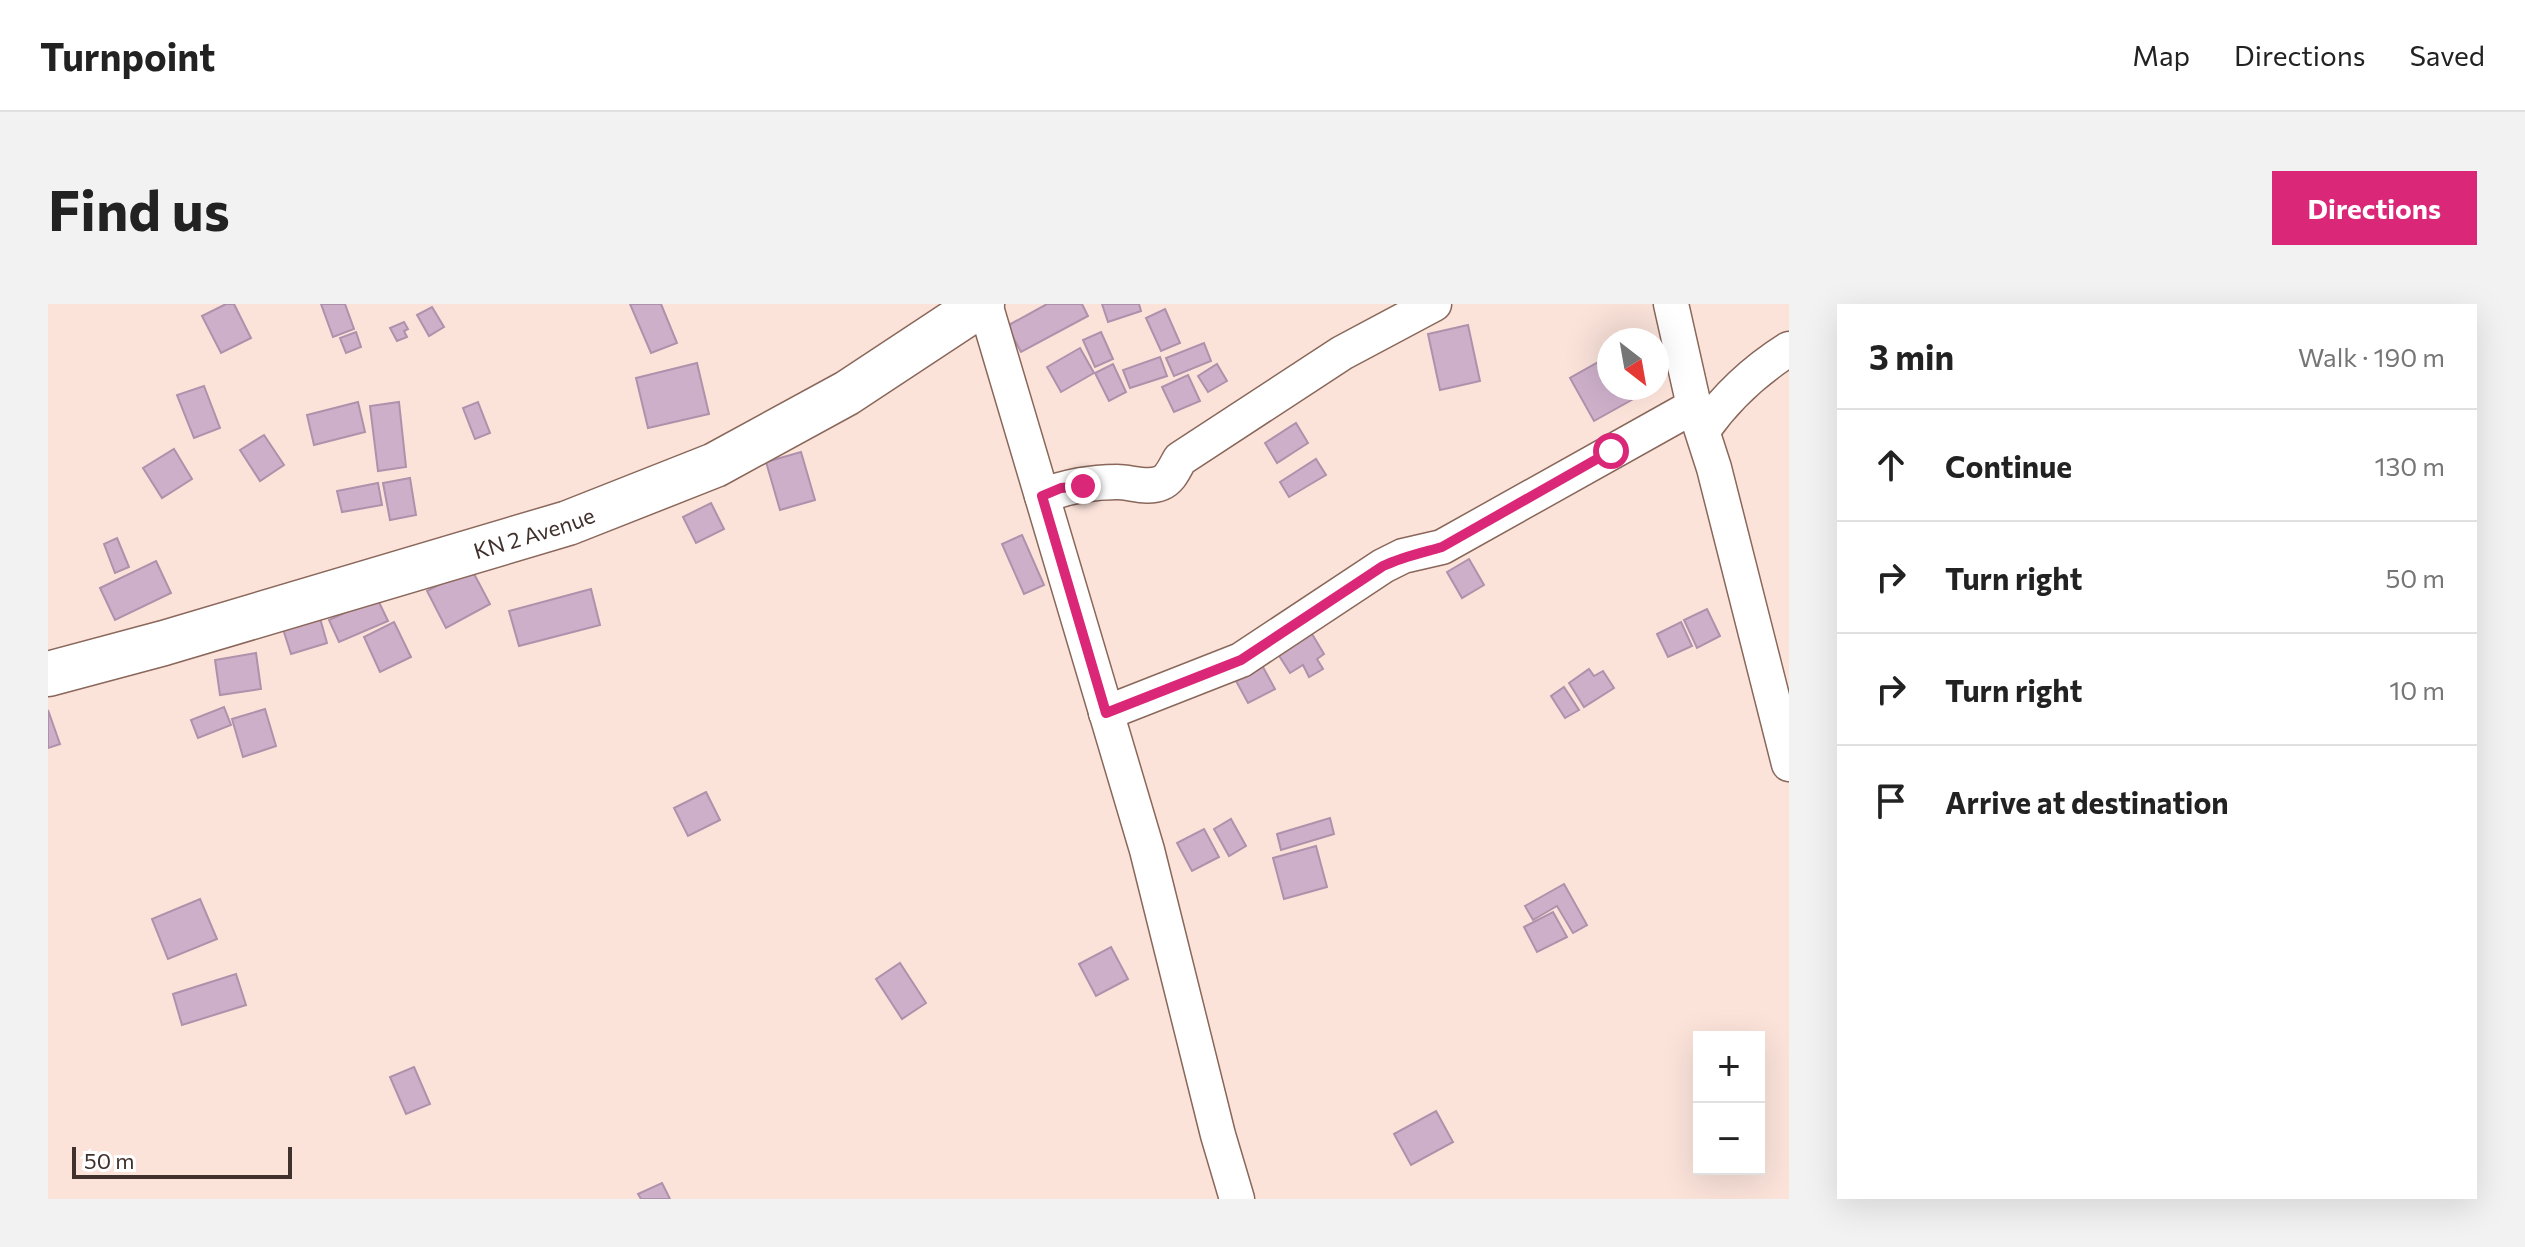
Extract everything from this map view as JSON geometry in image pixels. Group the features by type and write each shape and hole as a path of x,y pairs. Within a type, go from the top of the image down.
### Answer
{"main road":[{"name":"KN 2 Avenue","path":"48,674 164,643 568,523 715,465 847,393 984,304"}],"street":[{"path":"984,304 1147,850 1218,1135 1237,1199"},
{"path":"1042,496 1061,488 1101,482 1161,483 1170,476 1180,459 1342,353 1434,304"},
{"path":"1671,304 1789,764"},
{"path":"1106,713 1241,660 1383,566 1403,556 1442,547 1528,497 1699,418 1720,406 1758,368 1789,349"}],"building":[{"path":"226,304 234,304 251,338 221,353 202,316"},
{"path":"321,304 345,304 354,329 333,337"},
{"path":"630,304 661,304 677,343 651,353"},
{"path":"1047,304 1082,304 1088,316 1021,352 1007,326"},
{"path":"1102,304 1139,304 1141,311 1108,322"},
{"path":"432,307 444,327 429,336 417,315"},
{"path":"1165,309 1180,343 1161,351 1146,318"},
{"path":"404,322 408,329 404,331 407,337 397,341 390,328"},
{"path":"1468,325 1480,381 1440,390 1428,334"},
{"path":"356,332 361,347 346,353 340,338"},
{"path":"1101,332 1113,359 1095,367 1083,340"},
{"path":"1204,343 1211,361 1174,376 1166,358"},
{"path":"1080,348 1094,373 1061,392 1047,367"},
{"path":"1160,357 1167,376 1130,388 1123,370"},
{"path":"697,363 709,414 648,428 636,378"},
{"path":"1597,363 1597,400 1632,400 1594,421 1570,378"},
{"path":"1113,364 1126,392 1109,401 1095,373"},
{"path":"1217,364 1227,381 1208,392 1198,376"},
{"path":"1188,375 1200,401 1174,412 1162,387"},
{"path":"204,386 220,428 194,438 177,395"},
{"path":"358,402 365,432 314,445 307,415"},
{"path":"399,402 406,467 378,471 370,406"},
{"path":"478,402 490,433 475,439 463,408"},
{"path":"1296,423 1308,443 1277,463 1265,443"},
{"path":"264,435 284,465 260,481 240,450"},
{"path":"174,449 192,479 162,498 143,468"},
{"path":"801,452 815,500 780,510 766,462"},
{"path":"1316,459 1326,475 1289,497 1280,482"},
{"path":"410,478 416,515 390,520 383,483"},
{"path":"378,483 382,505 342,512 337,491"},
{"path":"711,503 724,529 696,543 683,517"},
{"path":"1022,535 1044,585 1024,594 1002,544"},
{"path":"117,538 129,567 115,573 104,544"},
{"path":"1469,559 1484,585 1462,598 1447,572"},
{"path":"156,561 171,593 115,620 100,588"},
{"path":"471,568 490,604 446,628 427,591"},
{"path":"591,589 600,625 519,646 509,611"},
{"path":"377,598 388,621 339,642 329,620"},
{"path":"1707,609 1720,636 1697,648 1684,620"},
{"path":"320,618 327,643 291,654 283,629"},
{"path":"394,622 411,657 380,672 364,637"},
{"path":"1681,622 1692,646 1668,657 1657,634"},
{"path":"1312,634 1324,654 1317,659 1323,669 1309,677 1303,665 1290,673 1278,654"},
{"path":"256,653 261,689 220,695 215,660"},
{"path":"1257,656 1275,689 1248,703 1230,670"},
{"path":"1589,669 1594,676 1603,671 1614,688 1584,707 1569,683"},
{"path":"1564,687 1579,710 1565,718 1551,696"},
{"path":"224,707 231,725 198,738 191,720"},
{"path":"265,709 276,746 243,757 232,719"},
{"path":"48,710 60,744 48,748"},
{"path":"706,792 720,820 688,836 674,808"},
{"path":"1330,818 1334,834 1281,850 1277,834"},
{"path":"1231,819 1246,846 1229,856 1214,829"},
{"path":"1204,829 1219,857 1192,871 1177,843"},
{"path":"1316,846 1327,887 1284,899 1273,858"},
{"path":"1564,884 1587,925 1573,933 1557,906 1533,920 1525,906"},
{"path":"200,899 217,939 168,959 152,919"},
{"path":"1553,912 1567,937 1537,952 1524,927"},
{"path":"1111,947 1128,979 1096,996 1079,964"},
{"path":"900,963 926,1003 902,1019 876,979"},
{"path":"236,974 246,1005 182,1025 173,994"},
{"path":"414,1067 430,1104 406,1114 390,1077"},
{"path":"1436,1111 1453,1142 1411,1165 1394,1134"},
{"path":"662,1183 670,1199 641,1199 638,1194"}],"route":[{"path":"1083,486 1061,488 1042,496 1106,713 1241,660 1383,566 1403,556 1442,547 1611,451"}]}
